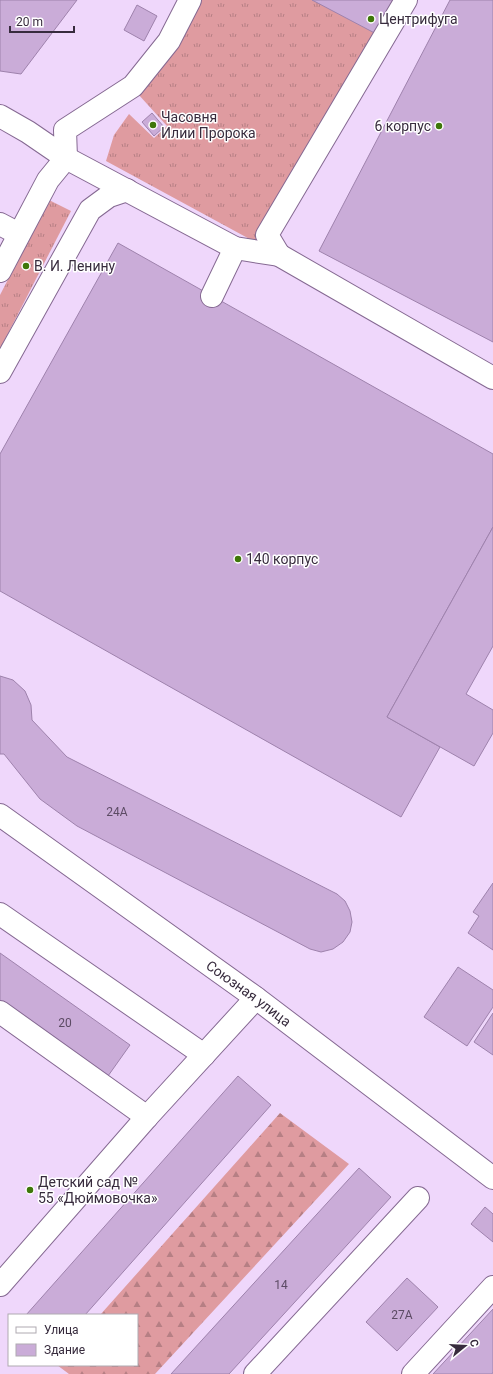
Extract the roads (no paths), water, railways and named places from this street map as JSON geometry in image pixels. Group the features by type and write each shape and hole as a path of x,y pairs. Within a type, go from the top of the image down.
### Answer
{"street":[{"path":"0,271 48,180 66,158 65,130 133,86 169,41 190,0"},
{"path":"279,256 267,235 406,0"},
{"path":"0,116 28,132 66,158 235,248 279,256 493,378"},
{"path":"0,372 90,210 109,196 127,190"},
{"path":"0,224 19,234"},
{"path":"212,296 235,248"},
{"name":"Союзная улица","path":"0,816 256,998 493,1178"},
{"path":"0,914 204,1055"},
{"path":"0,1285 147,1117 256,998"},
{"path":"0,1012 147,1117"},
{"path":"255,1374 418,1198"},
{"path":"413,1374 493,1287"}],"place":[{"name":"Центрифуга","path":"371,19"},
{"name":"Часовня Илии Пророка","path":"153,125"},
{"name":"6 корпус","path":"439,126"},
{"name":"В. И. Ленину","path":"26,266"},
{"name":"140 корпус","path":"238,559"},
{"name":"Детский сад № 55 «Дюймовочка»","path":"30,1190"}]}
